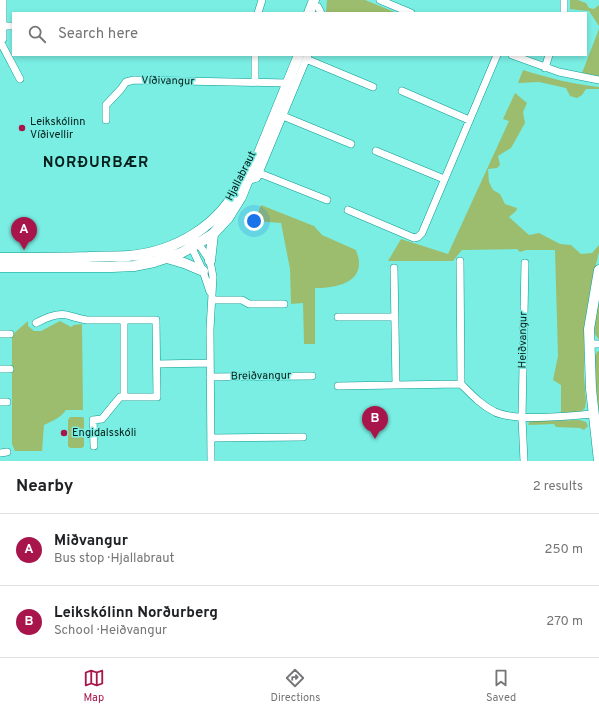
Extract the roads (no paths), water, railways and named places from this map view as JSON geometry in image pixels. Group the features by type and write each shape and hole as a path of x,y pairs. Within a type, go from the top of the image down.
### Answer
{"main road":[{"name":"Hjallabraut","path":"0,258 128,256 156,251 213,234 224,224 233,212 240,198 285,82 293,56"},
{"name":"Hjallabraut","path":"0,267 134,266 166,258 192,241 223,211 236,189 285,82 304,56"},
{"path":"210,261 213,234"},
{"path":"166,258 204,271"},
{"path":"599,270 589,329 595,344 593,414 599,461"}],"street":[{"path":"3,0 4,26 3,39 0,43 20,79"},
{"path":"258,12 262,0"},
{"path":"380,0 409,12"},
{"path":"564,0 564,12"},
{"path":"4,26 12,26"},
{"path":"255,56 255,82"},
{"path":"304,56 373,87"},
{"name":"Hjallabraut","path":"246,181 257,178 283,116 304,56"},
{"path":"348,210 414,238 422,234 496,56"},
{"path":"514,56 544,68 565,74 599,80"},
{"path":"544,68 550,56"},
{"name":"Víðivangur","path":"106,120 106,105 126,82 134,80 285,82"},
{"path":"402,91 469,120"},
{"path":"283,116 351,144"},
{"path":"376,151 444,179"},
{"name":"Hjallabraut","path":"259,173 327,200"},
{"path":"192,241 210,261 213,278 210,363 211,461"},
{"path":"192,241 207,279 212,300"},
{"path":"460,262 461,384"},
{"name":"Heiðvangur","path":"524,461 522,418 525,263"},
{"path":"394,268 396,385"},
{"path":"212,300 242,300 249,304 284,304"},
{"path":"36,323 56,315 66,315 86,320 156,320 157,397 120,397 102,419 94,420 94,446"},
{"path":"338,317 395,317"},
{"path":"124,320 124,397"},
{"path":"0,334 10,334"},
{"path":"157,364 210,363"},
{"path":"0,369 10,369"},
{"name":"Breiðvangur","path":"210,377 312,376"},
{"path":"338,386 461,384 483,405 496,412 522,418 593,414"},
{"path":"211,438 303,437"}],"place":[{"name":"Leikskólinn Víðivellir","path":"22,128"},
{"name":"Miðvangur","path":"24,250"},
{"name":"Engidalsskóli","path":"64,433"},
{"name":"Leikskólinn Norðurberg","path":"375,439"}],"district":[{"name":"NORÐURBÆR","path":"96,163"}]}
